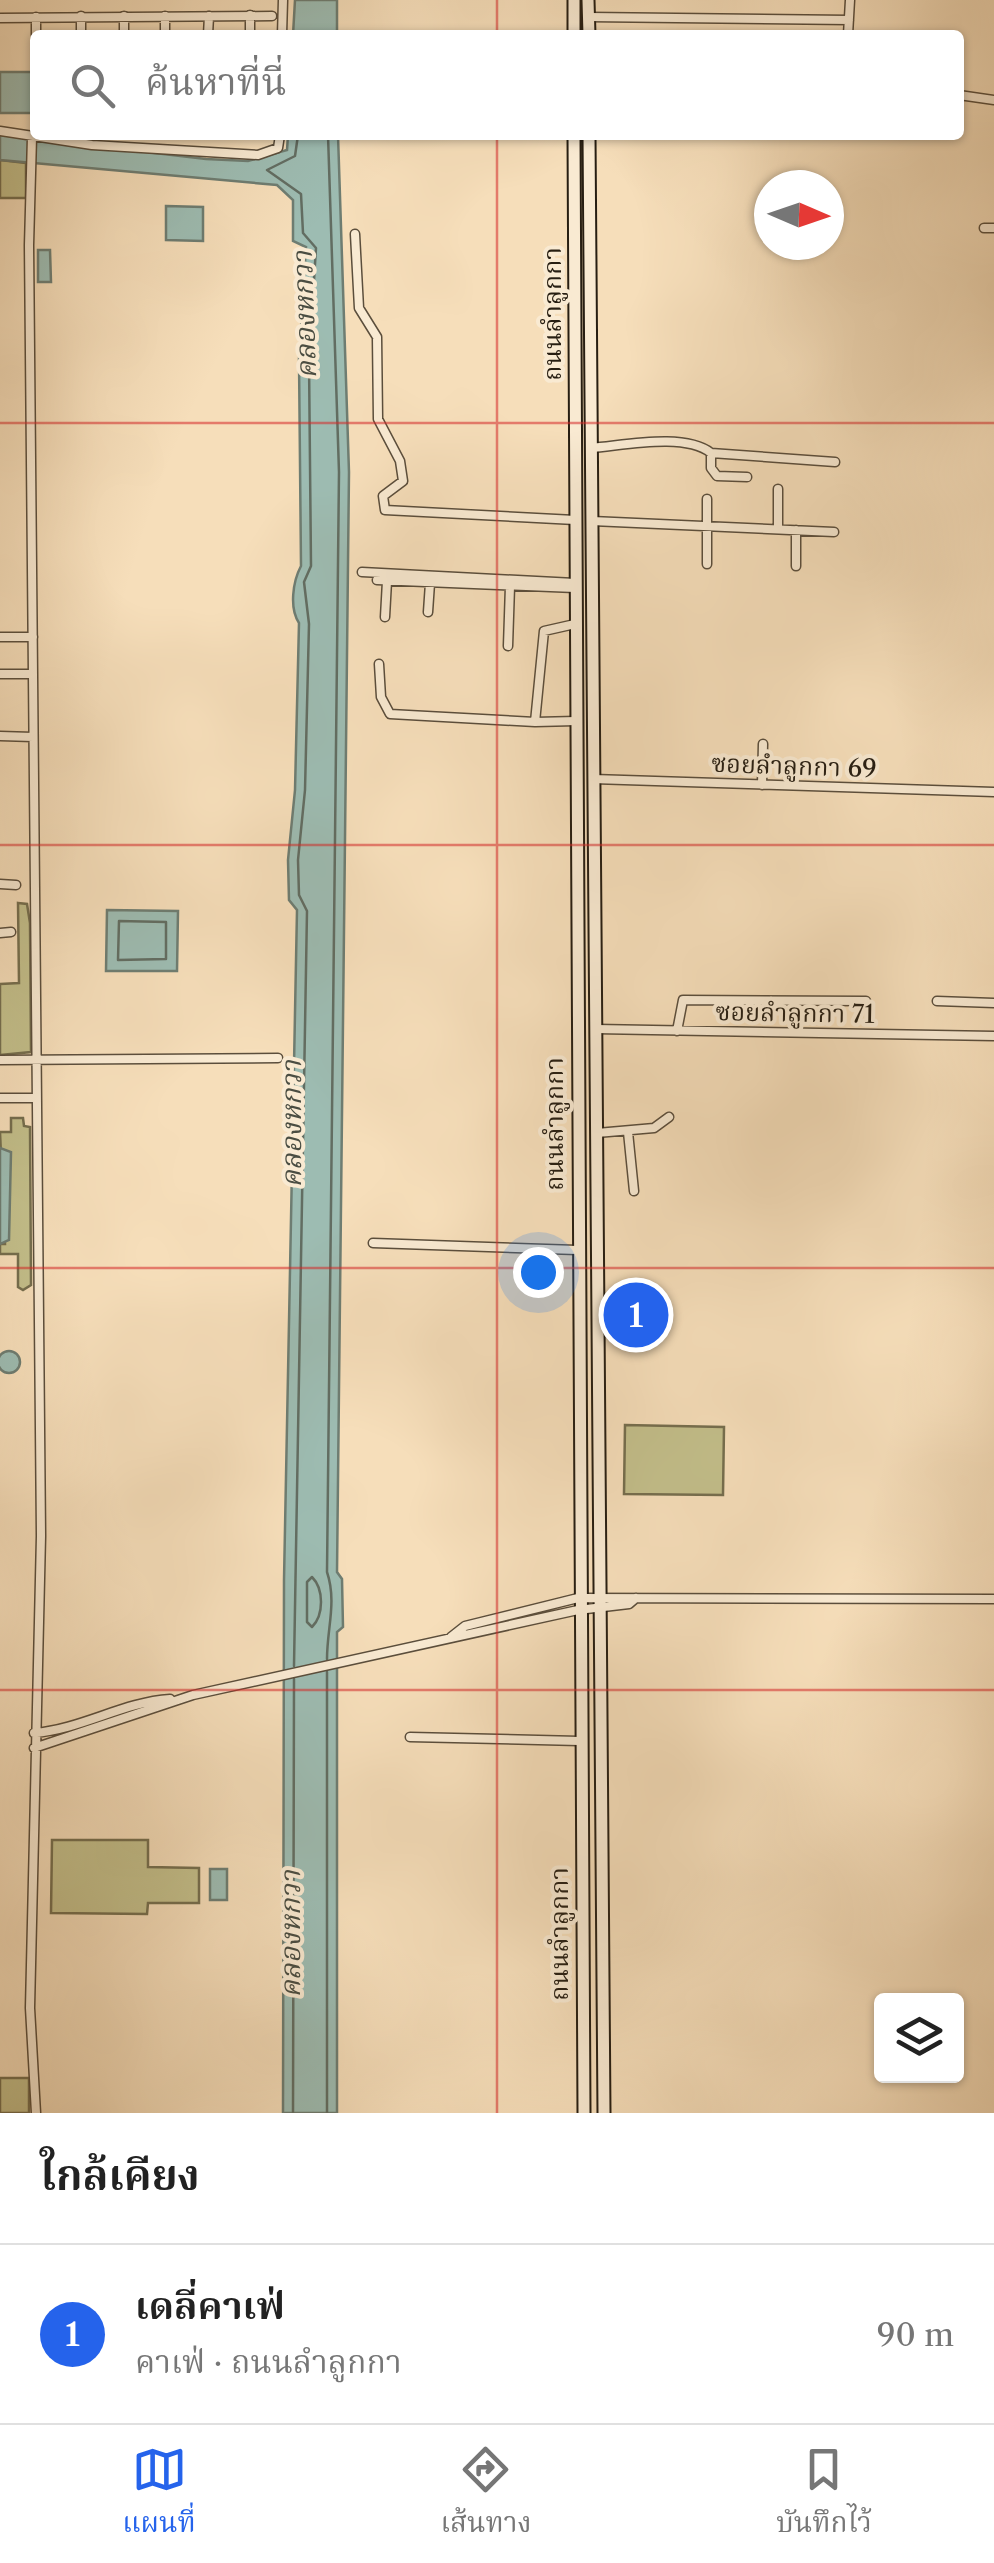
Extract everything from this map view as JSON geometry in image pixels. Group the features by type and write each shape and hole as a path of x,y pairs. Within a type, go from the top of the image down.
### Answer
{"main road":[{"path":"574,0 574,30"},
{"path":"588,0 589,30"},
{"name":"ถนนลำลูกกา","path":"574,140 578,1604 584,2113"},
{"name":"ถนนลำลูกกา","path":"589,140 604,2113"},
{"path":"576,676 592,676"}],"street":[{"path":"282,30 283,0"},
{"path":"848,30 850,0"},
{"path":"81,16 82,30"},
{"path":"124,16 124,30"},
{"path":"165,16 166,30"},
{"path":"208,16 208,30"},
{"path":"250,16 250,30"},
{"path":"0,18 272,16"},
{"path":"588,16 849,20"},
{"path":"36,17 36,30"},
{"path":"964,95 994,100"},
{"path":"0,131 30,139"},
{"path":"31,140 41,1536 30,2008 36,2113"},
{"path":"40,140 258,156 278,148 279,140"},
{"path":"356,234 359,308 377,337 378,420 400,461 403,480 383,496 385,510 575,520"},
{"path":"591,448 623,442 697,446 711,453 835,462"},
{"path":"711,453 714,474 747,477"},
{"path":"778,489 778,529"},
{"path":"706,564 707,500"},
{"path":"592,521 834,532"},
{"path":"796,530 796,566"},
{"path":"362,572 575,586"},
{"path":"385,617 382,580 575,586"},
{"path":"414,582 414,595"},
{"path":"428,612 430,583"},
{"path":"508,646 510,586"},
{"path":"535,722 544,631 575,624"},
{"path":"0,636 33,637"},
{"path":"378,664 382,697 390,714 576,721"},
{"path":"0,674 33,674"},
{"path":"0,736 33,737"},
{"path":"762,785 763,744"},
{"name":"ซอยลำลูกกา 69","path":"593,779 994,792"},
{"path":"0,884 16,884"},
{"path":"0,933 11,932"},
{"path":"677,1031 684,1000 866,1001"},
{"path":"936,1001 994,1003"},
{"name":"ซอยลำลูกกา 71","path":"596,1029 994,1036"},
{"path":"0,1060 278,1058"},
{"path":"0,1098 35,1098"},
{"path":"597,1133 654,1128 669,1117"},
{"path":"628,1132 634,1191"},
{"path":"373,1243 577,1250"},
{"path":"451,1637 465,1626 526,1611 636,1598 994,1598"},
{"path":"34,1733 80,1725 147,1701 180,1698 451,1637 492,1632 578,1604"},
{"path":"526,1611 530,1622"},
{"path":"488,1620 492,1632"},
{"path":"34,1748 180,1698"},
{"path":"410,1737 579,1741"}],"shaded area":[{"path":"0,160 26,163 26,198 0,198"},
{"path":"18,903 27,904 30,923 31,1052 0,1055 0,984 19,983"},
{"path":"11,1118 23,1118 24,1126 30,1127 31,1285 23,1290 18,1287 18,1254 0,1254 0,1244 5,1244 0,1132 11,1132"},
{"path":"625,1425 724,1427 723,1495 624,1494"},
{"path":"52,1840 148,1840 148,1867 199,1868 199,1903 148,1903 147,1914 51,1913"},
{"path":"0,2078 29,2078 29,2113 0,2113"}],"water":[{"path":"295,0 337,0 337,30 293,30"},
{"path":"0,72 30,72 30,113 0,113"},
{"name":"คลองหกวา","path":"0,135 248,161 287,150 288,140 338,140 349,472 337,1572 342,1579 343,1627 337,1632 337,2113 283,2113 284,1580 297,910 289,900 288,860 295,790 299,623 293,594 301,566 299,359 306,247 293,241 293,200 277,185 0,160"},
{"path":"166,206 203,207 203,241 166,240"},
{"path":"38,250 50,250 51,282 38,282"},
{"path":"107,910 178,911 177,971 106,971"},
{"path":"0,1148 11,1152 9,1240 0,1244"},
{"path":"9,1351 19,1358 17,1370 1,1370 1,1354"},
{"path":"210,1869 227,1869 227,1900 210,1900"}],"place":[{"name":"เดลี่คาเฟ่","path":"636,1315"}]}
